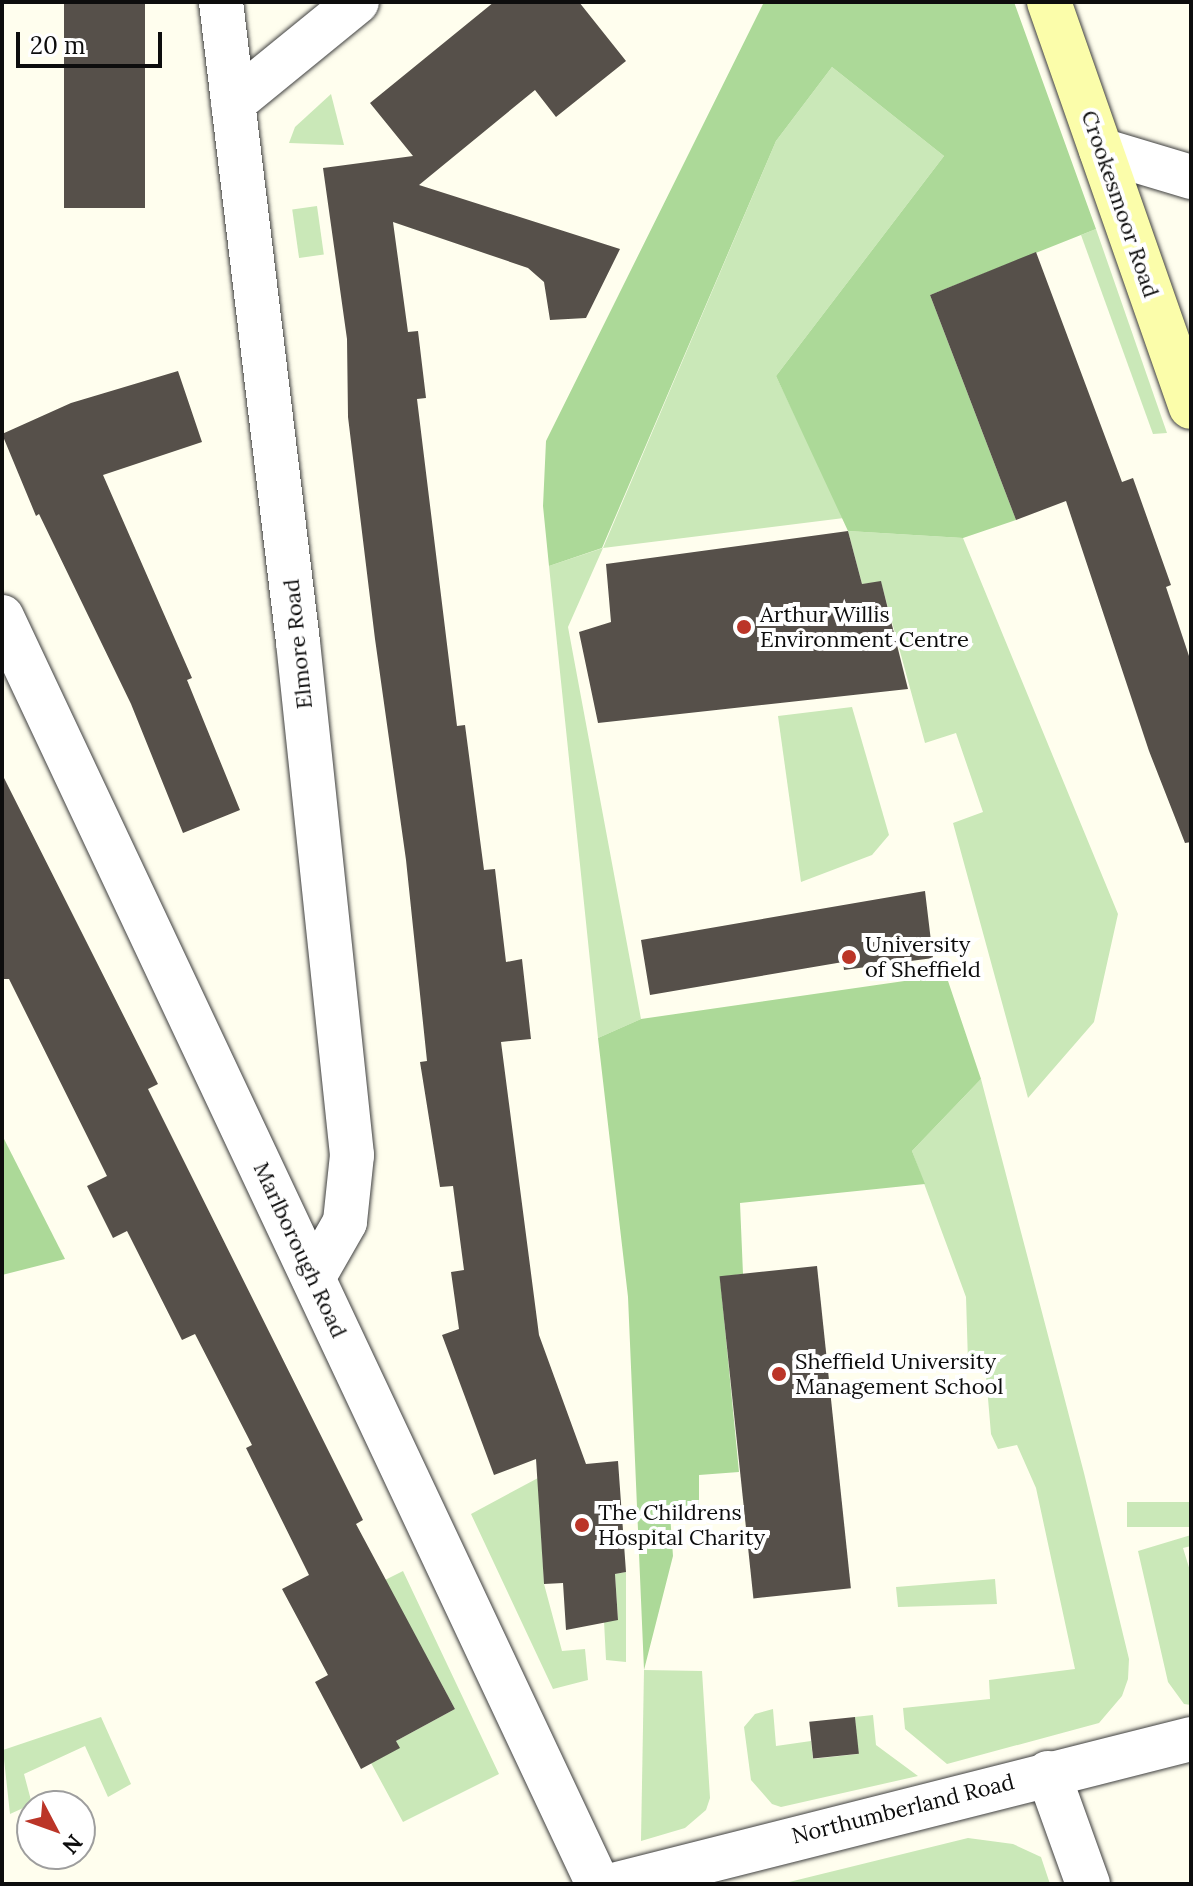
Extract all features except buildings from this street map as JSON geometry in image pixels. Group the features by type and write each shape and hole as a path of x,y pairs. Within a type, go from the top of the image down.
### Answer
{"street":[{"name":"Elmore Road","path":"221,2 298,642 352,1155 345,1222 313,1278"},
{"path":"233,103 357,2"},
{"name":"Crookesmoor Road","path":"1049,2 1191,407"},
{"path":"1101,150 1191,177"},
{"name":"Marlborough Road","path":"2,617 598,1884"},
{"name":"Northumberland Road","path":"617,1884 1191,1739"},
{"path":"1048,1773 1088,1884"}],"green space":[{"path":"764,2 1014,2 1096,229 930,295 1016,520 963,538 848,531 776,376 944,156 832,67 776,141 602,548 549,566 543,506 546,441"},
{"path":"832,67 944,156 776,376 844,518 603,548 776,141"},
{"path":"331,94 344,145 289,143 295,127"},
{"path":"317,206 324,255 299,258 292,209"},
{"path":"1096,229 1167,433 1153,434 1081,235"},
{"path":"848,531 963,538 1118,914 1094,1022 1028,1098 953,823 983,812 956,733 925,743 881,582 862,584"},
{"path":"603,548 568,627 641,1019 598,1038 549,566"},
{"path":"852,707 889,835 872,855 801,882 778,716"},
{"path":"946,975 981,1079 912,1151 925,1184 740,1203 743,1274 720,1277 739,1472 699,1475 699,1512 670,1514 673,1556 644,1670 628,1297 598,1038 641,1019"},
{"path":"981,1079 1129,1659 1128,1679 1122,1696 1099,1723 947,1764 905,1729 903,1708 990,1699 989,1680 1075,1669 1036,1488 1017,1445 998,1449 991,1434 985,1363 968,1362 966,1297 912,1151"},
{"path":"2,1135 65,1259 2,1275"},
{"path":"538,1478 544,1584 562,1651 585,1649 588,1680 553,1689 471,1514"},
{"path":"1127,1502 1191,1502 1191,1527 1127,1527"},
{"path":"1191,1535 1191,1546 1183,1548 1191,1574 1191,1705 1184,1704 1168,1682 1138,1551"},
{"path":"403,1571 499,1774 403,1822 371,1763 399,1748 396,1741 455,1709 385,1580"},
{"path":"626,1572 626,1662 606,1660 604,1621 618,1619 615,1574"},
{"path":"995,1579 997,1604 898,1607 896,1587"},
{"path":"644,1670 702,1671 710,1798 706,1810 685,1828 641,1841"},
{"path":"773,1709 776,1746 811,1741 813,1759 858,1754 855,1717 873,1715 876,1745 918,1776 781,1807 772,1804 751,1780 744,1727 755,1714"},
{"path":"101,1717 131,1784 108,1797 85,1746 24,1774 28,1790 16,1790 16,1811 10,1814 3,1750"},
{"path":"968,1838 1013,1844 1041,1857 1050,1884 781,1884"}],"place":[{"name":"Arthur Willis Environment Centre","path":"744,627"},
{"name":"University of Sheffield","path":"849,957"},
{"name":"Sheffield University Management School","path":"779,1374"},
{"name":"The Childrens Hospital Charity","path":"582,1525"}]}
